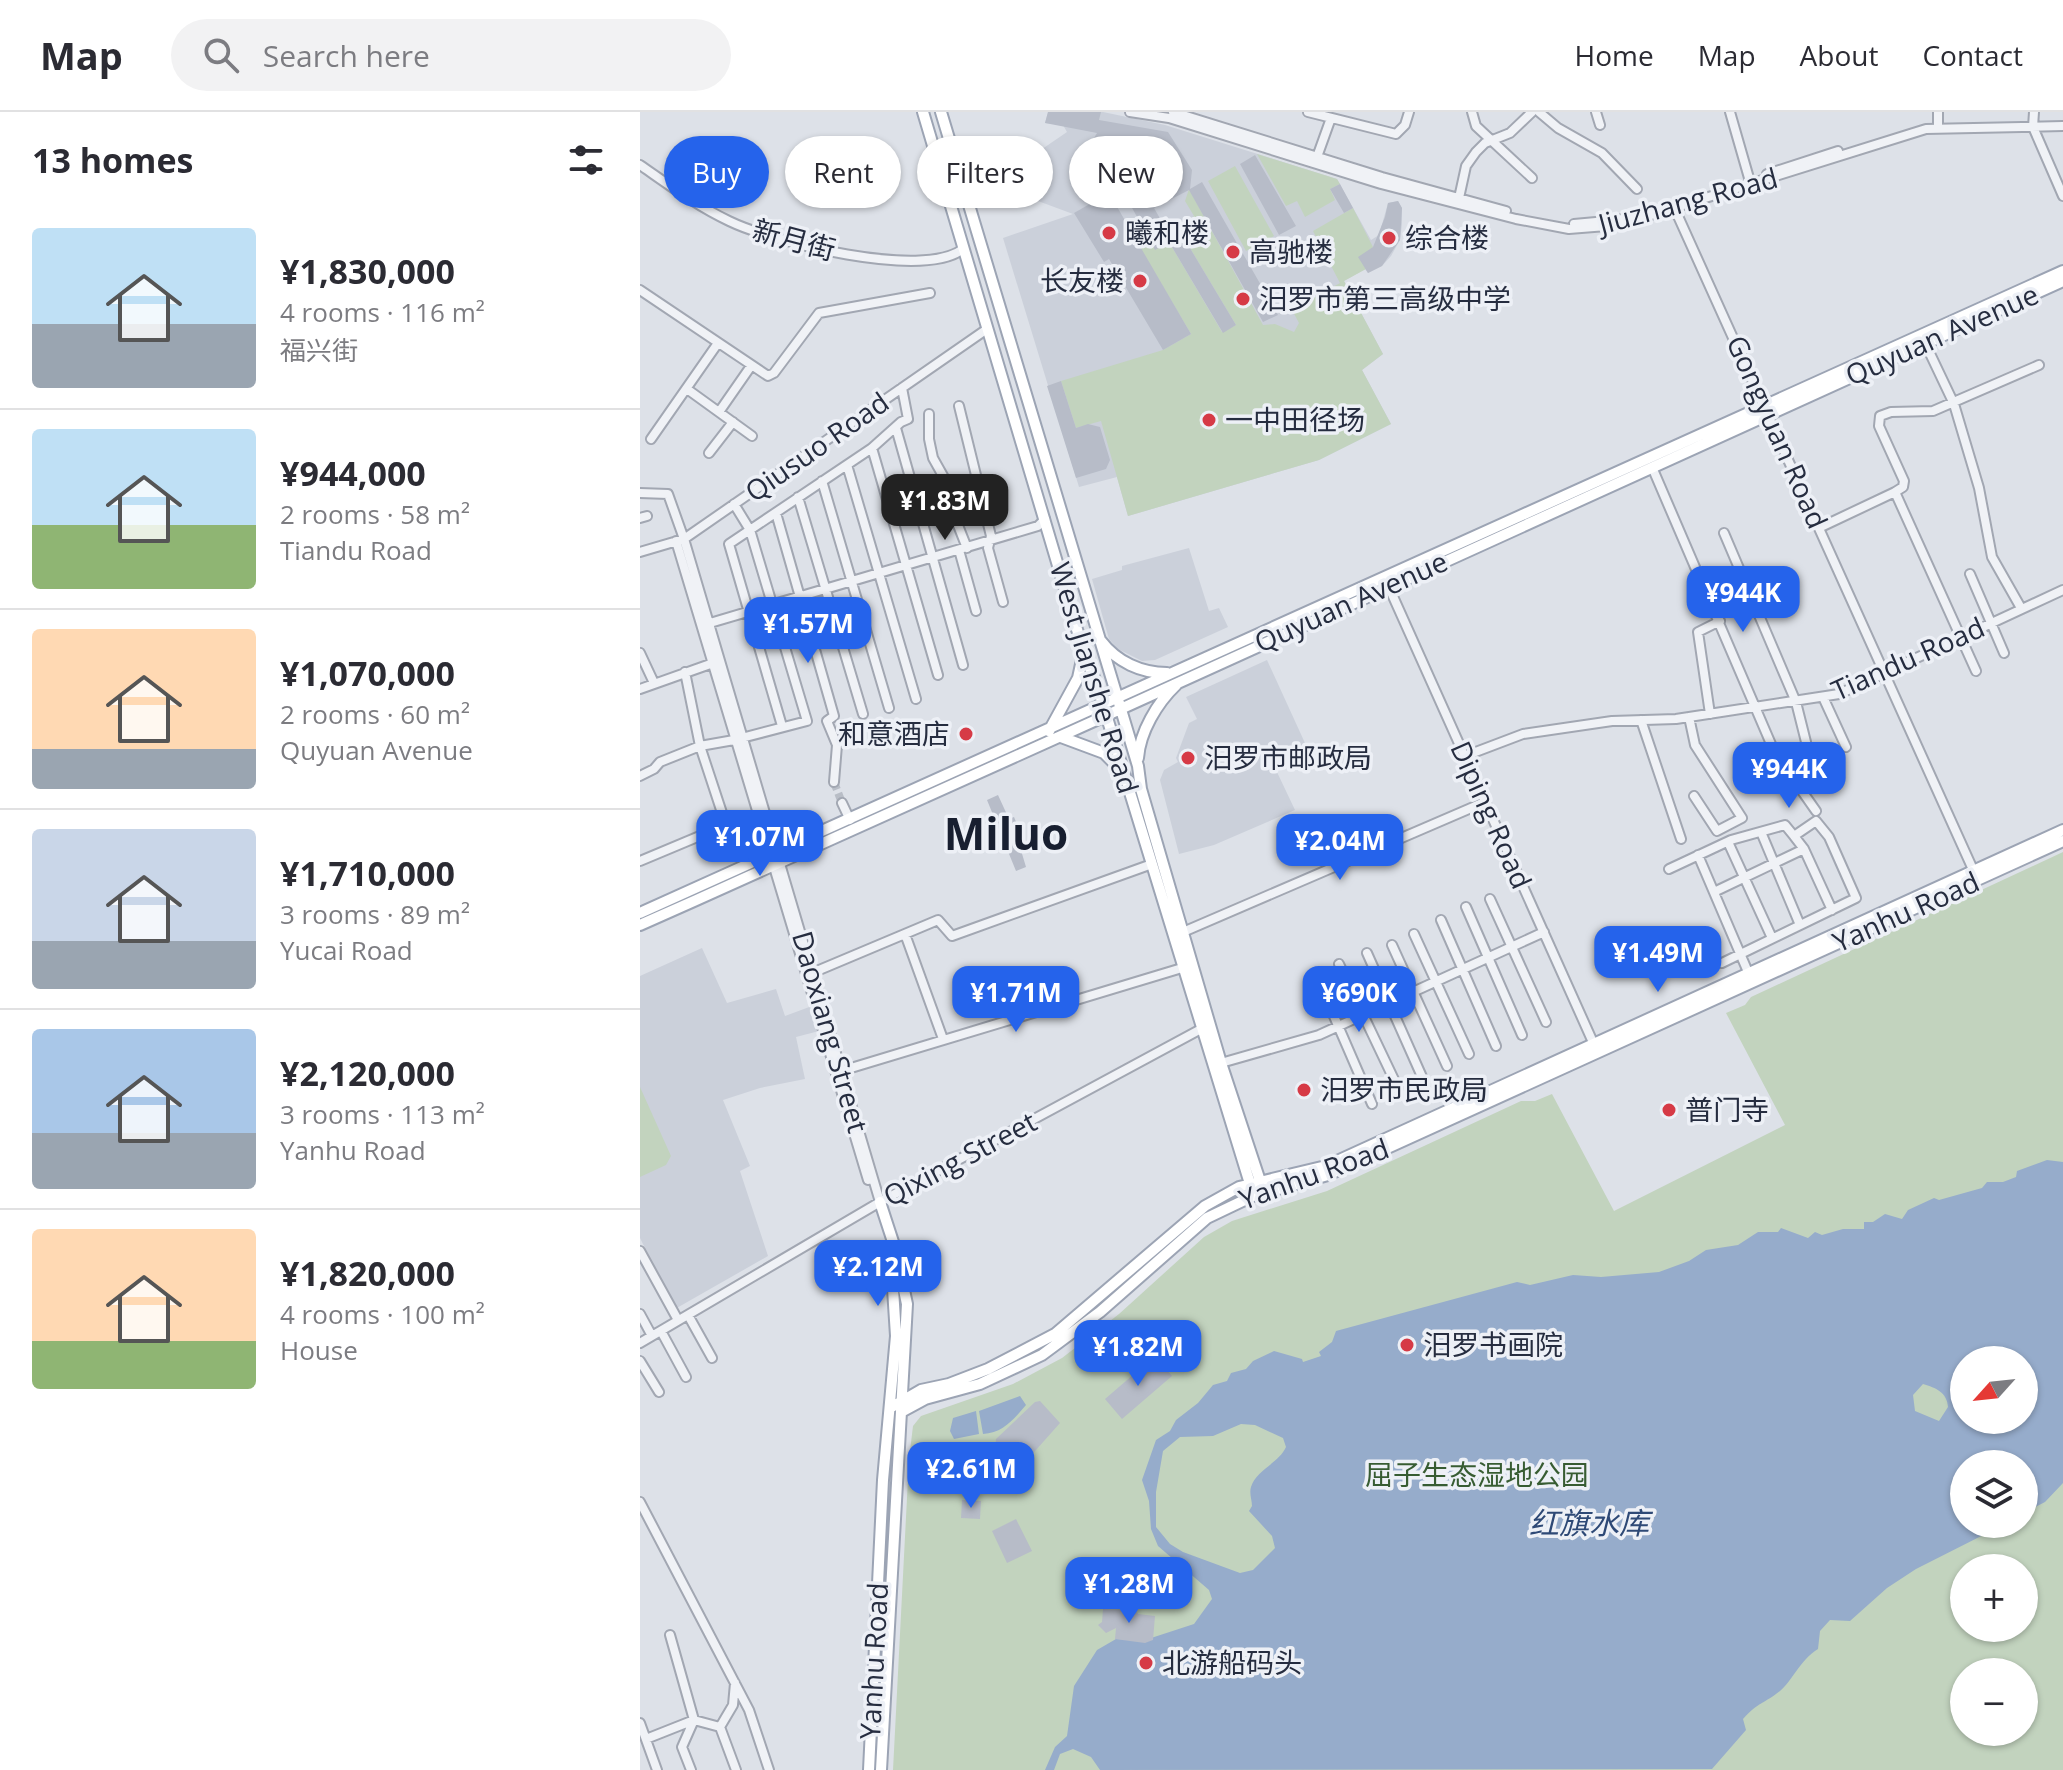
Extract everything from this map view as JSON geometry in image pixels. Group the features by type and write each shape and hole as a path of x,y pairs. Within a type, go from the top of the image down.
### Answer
{"main road":[{"name":"West Jianshe Road","path":"923,112 1084,653 1105,710 1201,1029 1255,1182"},
{"name":"West Jianshe Road","path":"941,112 1138,766 1141,789 1258,1195"},
{"name":"Quyuan Avenue","path":"640,925 850,820 1049,731 1105,710 1120,709 1386,580 2063,271"},
{"name":"Quyuan Avenue","path":"640,913 1061,737 1105,710 1116,697 1652,467 1767,408 1925,343 2063,281"},
{"path":"1098,637 1109,652 1130,664 1147,672 1170,673"},
{"path":"1049,731 1078,678 1084,653"},
{"path":"1138,766 1141,741 1157,707 1183,678"},
{"path":"1061,737 1104,753 1122,771"},
{"name":"Yanhu Road","path":"896,1410 990,1380 1042,1355 1100,1312 1207,1218 1258,1195 1328,1175 1748,972 2063,830"},
{"name":"Yanhu Road","path":"869,1770 883,1480 896,1410 902,1398 988,1369 1055,1334 1205,1206 1255,1182 1326,1166 2063,841"},
{"path":"878,1204 895,1248 907,1304 902,1398"},
{"name":"Yanhu Road","path":"878,1204 893,1265 896,1336 896,1410 881,1770"},
{"path":"905,1367 911,1382 921,1390"}],"street":[{"name":"Jiuzhang Road","path":"1130,112 1169,118 1381,184 1543,226 1596,229 1938,126 2033,120 2063,124"},
{"name":"Jiuzhang Road","path":"1173,112 1459,198 1567,224 1618,220 1674,207"},
{"path":"1308,112 1396,134 1405,125 1409,112"},
{"path":"1472,112 1471,119 1476,126 1532,178"},
{"path":"1459,198 1466,166 1491,140 1510,133 1532,112"},
{"path":"1539,112 1558,128 1602,153 1637,189"},
{"path":"1596,112 1600,125"},
{"path":"1730,112 1750,183"},
{"path":"1938,112 1938,126"},
{"path":"1317,157 1331,118"},
{"path":"2033,120 2063,196"},
{"name":"新月街","path":"640,165 728,220 762,235 794,244 897,260 930,259 963,249"},
{"name":"Gongyuan Road","path":"1674,207 1978,880"},
{"path":"640,290 764,375 774,373 819,313 930,293"},
{"name":"Qiusuo Road","path":"640,552 680,540 987,329"},
{"path":"651,439 718,343"},
{"path":"1925,343 1954,404 1979,488 1992,557 2021,608"},
{"path":"1821,527 1903,487 1904,481 1879,426 1880,416 1891,412 1919,414 1954,404 2039,365"},
{"path":"719,412 751,366"},
{"path":"782,726 729,544 872,448 908,419 902,388"},
{"path":"687,389 752,436"},
{"path":"959,406 990,540 988,548 1003,602"},
{"path":"929,414 933,458 947,483 976,611"},
{"path":"709,453 733,422"},
{"path":"896,428 963,665"},
{"path":"872,448 938,675"},
{"path":"847,465 916,699"},
{"path":"1652,467 1758,707 1774,751 1816,811"},
{"path":"822,481 889,708"},
{"path":"1895,492 1976,671"},
{"path":"640,493 668,494 716,662 640,689"},
{"path":"798,497 863,714"},
{"path":"640,776 660,762 700,746 807,721 750,530 734,504"},
{"path":"776,513 834,716 827,721 837,745 834,782"},
{"path":"710,623 1038,526 1045,519"},
{"path":"1724,533 1796,702 1806,742"},
{"name":"Daoxiang Street","path":"680,540 710,623 716,662 738,739 812,973 878,1204"},
{"path":"1970,574 2004,653"},
{"name":"Diping Road","path":"1386,580 1595,1048"},
{"name":"Tiandu Road","path":"1465,756 1523,734 1612,721 1689,717 1839,694 2063,590"},
{"path":"1710,714 1698,632 1720,621"},
{"path":"640,653 654,683"},
{"path":"640,861 726,825 700,746 685,672"},
{"path":"1823,697 1846,747"},
{"path":"1689,717 1695,745 1742,818 1717,831 1694,796"},
{"path":"1641,720 1681,839"},
{"path":"1183,932 1485,802"},
{"path":"842,803 850,820"},
{"path":"1722,963 1856,898 1829,837 1816,821 1794,836"},
{"path":"1669,869 1728,842 1785,825 1804,849 1832,910"},
{"path":"1761,832 1800,925"},
{"path":"1728,842 1772,938"},
{"path":"1714,892 1804,849"},
{"path":"1698,855 1748,972"},
{"path":"775,859 878,1204"},
{"path":"812,973 938,920 952,936 1152,864"},
{"path":"1490,899 1546,1022"},
{"path":"1466,907 1522,1035"},
{"path":"1441,920 1496,1046"},
{"path":"1221,1063 1319,1035 1544,932"},
{"path":"905,934 943,1039"},
{"path":"1414,934 1469,1054"},
{"path":"1392,945 1447,1066"},
{"path":"1367,953 1423,1079"},
{"path":"1339,964 1398,1088"},
{"path":"841,1071 1182,968"},
{"path":"1317,977 1372,1104"},
{"name":"Qixing Street","path":"640,1343 878,1204 1201,1029"},
{"path":"1205,1206 1207,1218"},
{"path":"640,1251 678,1320"},
{"path":"640,1314 652,1336"},
{"path":"688,1315 712,1358"},
{"path":"661,1331 686,1377"},
{"path":"640,1361 659,1392"},
{"path":"640,1502 749,1710 769,1770"},
{"path":"670,1635 694,1720 682,1747 691,1770"},
{"path":"720,1727 733,1705 735,1682"},
{"path":"646,1739 694,1720 720,1727"},
{"path":"640,1723 657,1770"},
{"path":"720,1727 736,1770"}],"shaded area":[{"name":"汨罗市第三高级中学","path":"1048,112 1103,112 1165,125 1337,179 1371,240 1379,235 1388,203 1398,201 1402,208 1400,240 1391,256 1382,266 1368,273 1365,269 1344,281 1383,354 1362,370 1391,424 1319,460 1128,516 1117,477 1079,487 1003,238 1073,214 1053,207 1053,142 1067,132 1063,125 1045,123"},
{"path":"1189,548 1209,611 1219,608 1228,627 1155,660 1142,661 1118,649 1109,639 1092,579 1122,570 1122,566"},
{"path":"1267,660 1310,754 1276,770 1295,810 1214,845 1179,854 1160,780 1164,770 1178,762 1176,758 1189,723 1197,719 1186,697"},
{"path":"702,948 727,1003 776,989 785,1016 812,1006 819,1031 796,1037 805,1079 760,1088 723,1100 750,1166 740,1171 768,1256 675,1309 640,1238 640,976"}],"green space":[{"path":"1257,154 1337,179 1340,184 1330,189 1335,200 1305,217 1297,201 1286,206"},
{"path":"1235,166 1274,236 1246,251 1208,181"},
{"path":"1189,189 1263,325 1275,324 1294,332 1299,323 1292,310 1340,283 1313,231 1353,208 1373,247 1367,252 1366,269 1344,281 1383,354 1362,370 1391,424 1319,460 1128,516 1101,421 1076,428 1061,381 1163,350 1191,334 1126,224 1138,217 1169,242 1222,332 1236,325 1178,228 1194,216 1185,201"},
{"name":"屈子生态湿地公园","path":"2063,852 2063,1770 893,1770 909,1459 913,1426 921,1416 1013,1384 1062,1358 1119,1314 1204,1237 1232,1221 1327,1191 1521,1101 1535,1101 1552,1094 1614,1211 1785,1125 1726,1013 1745,1005 1751,997"},
{"path":"640,1087 671,1156 666,1165 640,1177"}],"water":[{"name":"红旗水库","path":"2047,1160 2063,1162 2063,1483 2038,1506 2038,1450 1950,1450 1950,1538 1977,1538 1916,1569 1887,1588 1850,1621 1830,1620 1820,1631 1818,1649 1780,1691 1743,1719 1746,1730 1712,1769 1100,1770 1091,1757 1073,1749 1060,1754 1054,1770 1045,1770 1055,1747 1067,1736 1074,1686 1097,1650 1116,1639 1145,1640 1194,1624 1212,1599 1209,1590 1158,1546 1151,1529 1149,1501 1142,1480 1156,1440 1170,1431 1176,1420 1198,1403 1213,1385 1227,1381 1231,1373 1246,1369 1253,1361 1274,1351 1302,1359 1303,1362 1321,1356 1319,1352 1332,1342 1336,1331 1517,1282 1530,1285 1573,1275 1601,1277 1659,1272 1689,1261 1706,1250 1738,1245 1758,1232 1778,1232 1781,1228 1808,1238 1815,1232 1822,1235 1843,1229 1864,1229 1864,1222 1873,1222 1885,1214 1902,1219 1908,1210 1934,1198 1939,1200 1982,1188 1987,1182 2003,1182 2016,1177 2017,1171","holes":["1923,1384 1943,1394 1947,1402 1948,1407 1939,1421 1915,1411 1913,1395","1241,1424 1255,1425 1283,1438 1286,1447 1254,1481 1250,1494 1252,1506 1249,1511 1272,1536 1275,1548 1253,1570 1240,1573 1183,1552 1170,1544 1156,1527 1156,1492 1163,1451 1180,1437 1213,1436"]},
{"path":"1020,1396 1026,1405 1012,1420 996,1431 983,1434 979,1411"},
{"path":"976,1411 979,1434 954,1439 950,1431 953,1418"}],"building":[{"path":"1048,112 1101,112 1099,120 1168,132 1171,136 1095,136 1097,133 1045,123"},
{"path":"1255,155 1296,226 1279,235 1240,164"},
{"path":"1183,156 1192,170 1190,189 1202,182 1278,315 1263,322 1189,190 1183,193"},
{"path":"1340,184 1353,208 1344,213 1330,189"},
{"name":"综合楼","path":"1398,201 1402,208 1400,240 1382,266 1368,273 1358,257 1373,247 1388,203"},
{"path":"1083,208 1118,208 1191,334 1163,350 1109,259 1104,262 1074,213"},
{"path":"1132,208 1154,208 1169,234 1178,228 1236,325 1223,333 1169,242 1155,250"},
{"path":"1061,381 1076,428 1088,424 1100,427 1110,460 1106,469 1076,478 1047,386"},
{"path":"998,795 1009,819 1014,817 1025,844 1020,847 1026,867 1016,871 987,800"},
{"path":"1155,1356 1172,1376 1122,1419 1105,1399"},
{"path":"1040,1401 1060,1423 1020,1468 1006,1462 995,1450 996,1439 1035,1402"},
{"path":"962,1500 981,1501 980,1519 961,1518"},
{"path":"1016,1519 1032,1551 1007,1563 992,1531"},
{"name":"北游船码头","path":"1103,1609 1136,1610 1138,1614 1155,1616 1153,1640 1145,1643 1115,1639 1116,1628 1106,1633 1098,1625 1102,1622"}],"tunnel":[{"path":"834,782 842,803"}],"place":[{"name":"曦和楼","path":"1109,233"},
{"name":"综合楼","path":"1389,238"},
{"name":"高驰楼","path":"1233,252"},
{"name":"长友楼","path":"1140,281"},
{"name":"汨罗市第三高级中学","path":"1243,299"},
{"name":"一中田径场","path":"1209,420"},
{"name":"和意酒店","path":"966,734"},
{"name":"汨罗市邮政局","path":"1188,758"},
{"name":"汨罗市民政局","path":"1304,1090"},
{"name":"普门寺","path":"1669,1110"},
{"name":"汨罗书画院","path":"1407,1345"},
{"name":"北游船码头","path":"1146,1663"}],"district":[{"name":"Miluo","path":"1006,835"}]}
